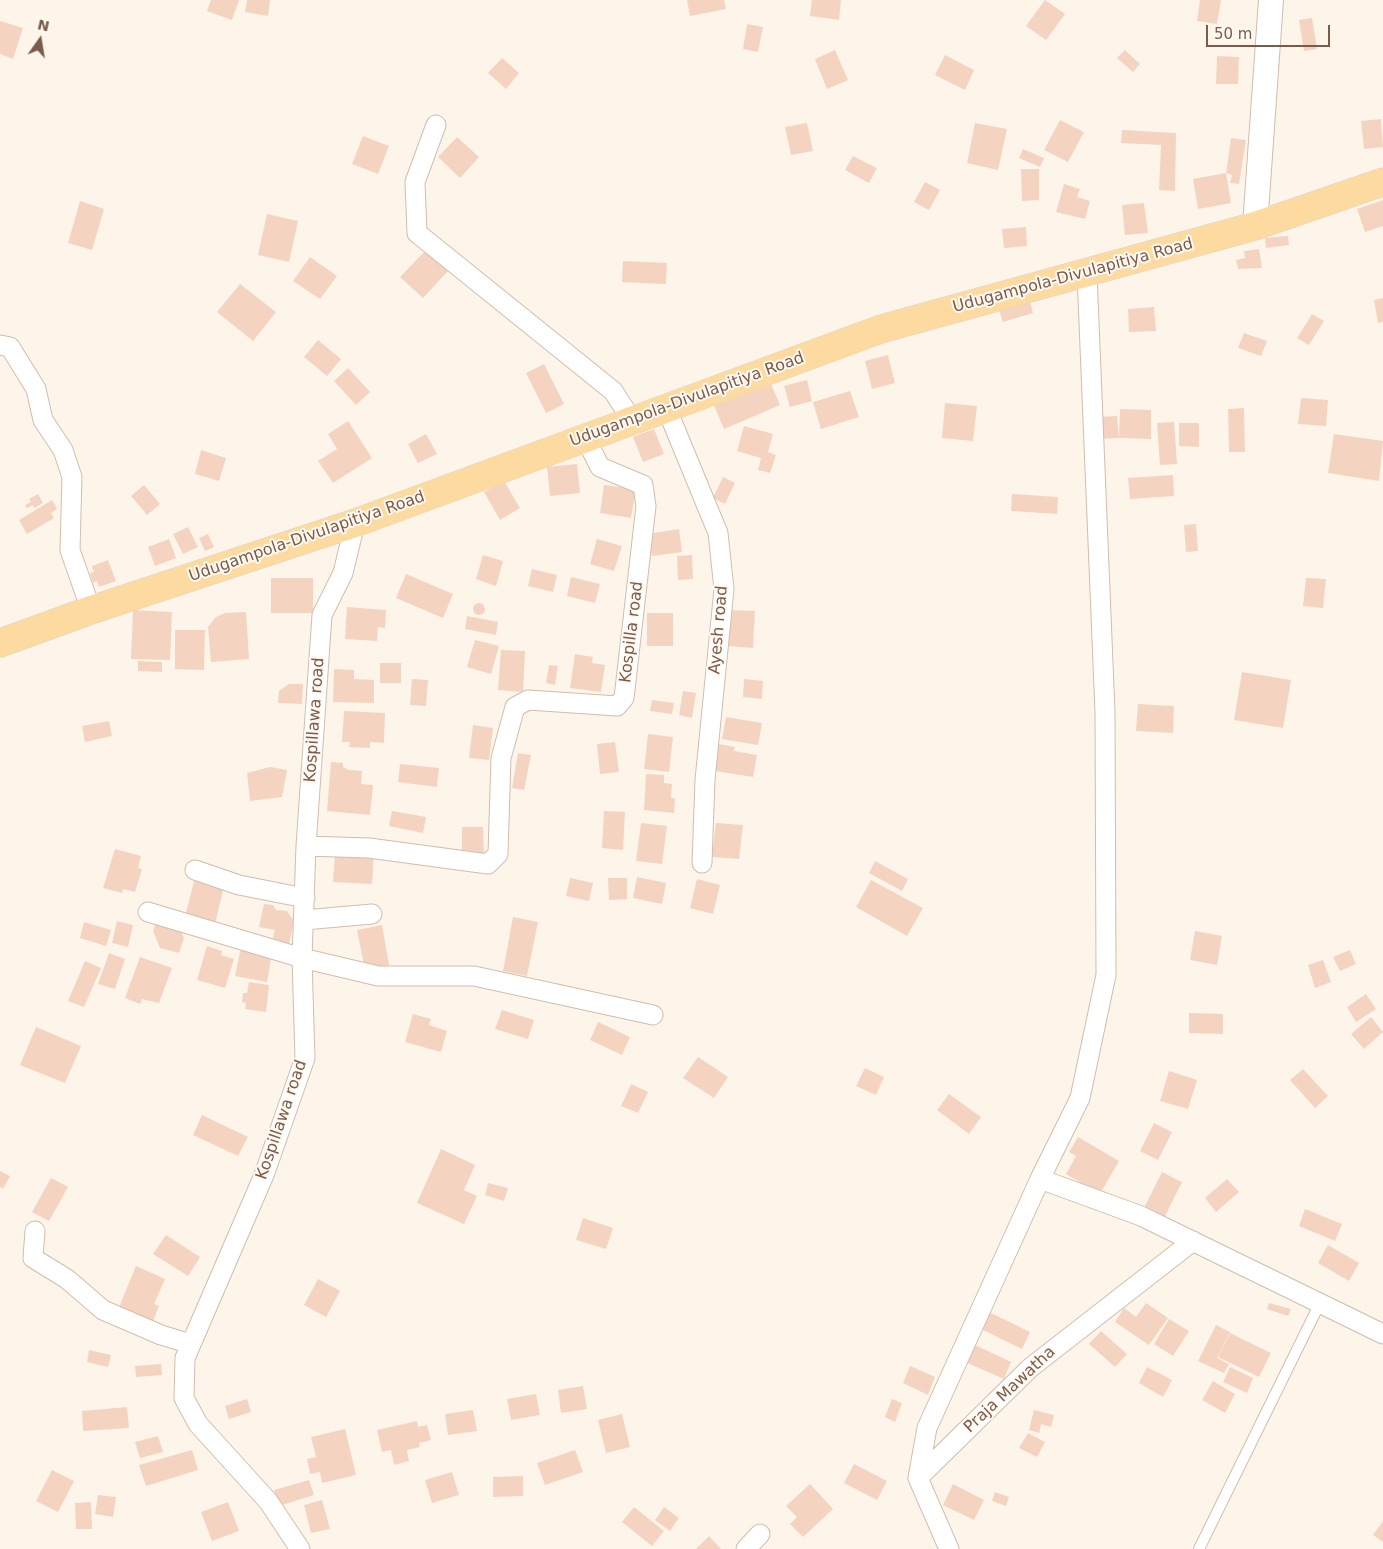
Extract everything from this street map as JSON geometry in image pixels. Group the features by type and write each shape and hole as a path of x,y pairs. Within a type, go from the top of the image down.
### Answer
{"main road":[{"name":"Udugampola-Divulapitiya Road","path":"0,643 91,610 355,523 881,328 1087,274 1255,226 1383,182"}],"street":[{"path":"1255,226 1271,0"},
{"path":"436,125 415,182 417,233 613,391 632,420"},
{"path":"949,1549 918,1478 927,1428 1040,1179 1080,1098 1106,975 1105,712 1087,274"},
{"path":"0,345 10,347 36,389 43,420 63,450 72,477 70,550 91,610"},
{"name":"Ayesh road","path":"666,407 718,533 724,589 705,780 702,863"},
{"name":"Kospilla road","path":"306,846 369,848 488,864 498,854 501,758 515,707 528,700 617,706 624,698 646,506 643,485 600,468 585,437"},
{"name":"Kospillawa road","path":"300,1549 268,1501 198,1424 184,1398 185,1358 264,1175 305,1058 302,958 306,846 322,615 344,573 355,523"},
{"path":"195,870 239,885 305,898"},
{"path":"148,912 302,958 378,976 474,976 653,1015"},
{"path":"304,920 372,914"},
{"path":"1040,1179 1142,1216 1383,1334"},
{"path":"35,1231 33,1258 67,1279 103,1310 160,1335 191,1344"},
{"name":"Praja Mawatha","path":"918,1478 1030,1368 1193,1241"},
{"path":"746,1549 760,1534"}],"lane":[{"path":"1199,1549 1320,1303"}],"building":[{"path":"211,0 239,0 232,20 207,11"},
{"path":"247,0 270,0 268,16 245,12"},
{"path":"687,0 724,0 726,9 690,16"},
{"path":"812,0 841,0 839,20 810,16"},
{"path":"1045,0 1065,14 1046,40 1026,26"},
{"path":"1200,0 1221,0 1217,24 1197,21"},
{"path":"1312,18 1317,49 1304,51 1299,20"},
{"path":"0,21 23,28 13,59 0,54"},
{"path":"747,24 763,27 758,52 743,49"},
{"path":"835,50 848,80 827,89 815,59"},
{"path":"1125,50 1140,64 1133,72 1117,58"},
{"path":"945,55 974,70 965,90 935,75"},
{"path":"1217,56 1239,57 1238,84 1216,84"},
{"path":"502,58 519,73 506,89 488,73"},
{"path":"1381,119 1383,147 1364,149 1361,121"},
{"path":"1060,120 1084,132 1068,162 1044,150"},
{"path":"807,123 813,151 791,155 785,127"},
{"path":"975,123 1007,129 998,170 967,163"},
{"path":"1122,130 1176,133 1175,191 1159,190 1161,145 1121,143"},
{"path":"363,136 389,146 378,174 352,164"},
{"path":"457,137 479,157 460,178 438,157"},
{"path":"1231,138 1246,140 1239,184 1230,183 1232,175 1226,173"},
{"path":"1023,149 1044,158 1040,167 1019,158"},
{"path":"853,156 877,168 869,183 845,170"},
{"path":"1021,169 1039,169 1039,200 1022,201"},
{"path":"1226,173 1231,203 1198,209 1193,179"},
{"path":"925,182 940,190 929,210 914,202"},
{"path":"1064,184 1080,189 1077,197 1090,201 1085,219 1056,212"},
{"path":"1383,200 1383,226 1365,232 1357,209"},
{"path":"80,201 104,209 92,250 68,243"},
{"path":"1144,203 1148,233 1125,235 1122,205"},
{"path":"267,214 298,221 289,262 258,255"},
{"path":"1026,227 1027,246 1004,248 1002,229"},
{"path":"1288,236 1289,245 1266,248 1265,238"},
{"path":"1259,249 1262,268 1238,269 1236,260 1245,258 1244,251"},
{"path":"426,250 448,271 423,298 400,277"},
{"path":"310,257 337,276 320,299 293,281"},
{"path":"623,261 667,263 666,284 622,282"},
{"path":"240,284 276,312 253,341 217,312"},
{"path":"1029,297 1033,313 1003,322 998,307"},
{"path":"1383,298 1383,322 1378,323 1374,300"},
{"path":"1154,307 1156,331 1129,332 1128,309"},
{"path":"1312,314 1324,321 1309,345 1297,338"},
{"path":"1244,333 1267,341 1261,356 1238,348"},
{"path":"318,340 341,359 327,376 304,357"},
{"path":"888,355 895,383 872,389 865,361"},
{"path":"544,364 564,404 546,413 526,373"},
{"path":"348,368 370,392 356,405 334,381"},
{"path":"769,379 780,405 724,429 713,403"},
{"path":"807,380 812,401 790,407 784,386"},
{"path":"850,391 859,417 821,429 813,402"},
{"path":"1301,398 1328,400 1326,426 1298,424"},
{"path":"945,403 977,406 973,441 942,438"},
{"path":"1244,408 1245,452 1229,452 1228,409"},
{"path":"1120,409 1151,410 1151,439 1119,438"},
{"path":"1117,416 1119,438 1097,439 1096,417"},
{"path":"348,421 372,458 333,483 318,461 337,449 328,434"},
{"path":"1174,422 1177,464 1160,465 1157,423"},
{"path":"1179,423 1199,423 1199,447 1179,446"},
{"path":"744,426 773,434 768,452 776,455 770,473 758,470 761,458 737,451"},
{"path":"654,429 664,454 643,462 633,437"},
{"path":"426,434 437,454 418,463 408,444"},
{"path":"1334,434 1383,441 1379,481 1328,473"},
{"path":"201,450 226,458 219,481 195,474"},
{"path":"577,464 580,493 550,496 547,467"},
{"path":"1173,475 1174,496 1130,499 1128,478"},
{"path":"723,477 735,483 725,504 713,498"},
{"path":"504,481 520,508 500,520 484,492"},
{"path":"144,485 160,504 147,515 131,496"},
{"path":"604,485 636,489 631,518 600,513"},
{"path":"38,494 43,503 34,508 33,505 27,508 25,505 31,502 29,499"},
{"path":"1012,494 1058,497 1057,514 1011,511"},
{"path":"52,500 57,509 51,513 54,518 27,534 19,520"},
{"path":"1196,524 1198,551 1186,552 1184,525"},
{"path":"188,527 198,547 183,554 173,534"},
{"path":"679,529 682,552 652,556 648,534"},
{"path":"208,534 214,547 205,551 199,538"},
{"path":"169,539 176,558 155,566 148,547"},
{"path":"597,539 622,546 614,571 590,564"},
{"path":"483,555 503,561 496,586 476,579"},
{"path":"692,555 693,579 678,580 677,556"},
{"path":"108,560 116,581 99,587 97,581 93,583 90,573 94,572 92,566"},
{"path":"532,569 557,575 553,592 528,586"},
{"path":"406,574 453,594 443,618 396,598"},
{"path":"571,577 600,584 595,603 567,596"},
{"path":"271,578 313,578 313,613 271,613"},
{"path":"1306,578 1326,579 1323,608 1303,606"},
{"path":"479,603 485,609 479,615 473,609"},
{"path":"347,607 386,610 385,628 378,627 377,641 345,639"},
{"path":"133,610 172,612 170,660 131,659"},
{"path":"729,610 755,611 753,648 728,646"},
{"path":"246,612 249,659 211,662 208,627 216,617 225,613"},
{"path":"647,613 673,613 673,646 647,646"},
{"path":"467,616 498,622 496,635 465,629"},
{"path":"175,630 205,630 204,670 175,669"},
{"path":"475,640 499,646 491,674 467,667"},
{"path":"501,650 525,651 523,692 498,690"},
{"path":"575,654 593,657 592,663 605,665 601,692 570,688"},
{"path":"138,661 162,662 162,672 138,671"},
{"path":"380,663 401,663 401,683 380,683"},
{"path":"549,665 558,666 555,685 546,683"},
{"path":"334,669 354,670 354,679 374,680 374,703 333,702"},
{"path":"1242,672 1291,680 1283,728 1234,720"},
{"path":"412,679 428,680 426,706 410,705"},
{"path":"744,679 763,681 762,699 743,697"},
{"path":"289,684 303,684 302,704 278,703 279,691"},
{"path":"683,691 696,693 692,718 679,715"},
{"path":"652,700 674,703 672,714 650,711"},
{"path":"1138,704 1174,706 1173,733 1136,731"},
{"path":"344,711 385,713 384,743 370,742 370,748 349,747 350,742 342,742"},
{"path":"726,717 762,723 758,745 722,739"},
{"path":"109,721 112,736 85,742 82,726"},
{"path":"473,725 493,728 489,760 469,758"},
{"path":"648,734 673,737 669,772 644,769"},
{"path":"615,742 619,772 600,774 597,744"},
{"path":"719,744 735,747 734,751 757,755 753,777 715,771"},
{"path":"518,753 531,755 524,790 512,788"},
{"path":"331,762 343,763 343,767 349,770 362,771 361,784 373,785 370,815 327,811"},
{"path":"400,764 439,768 437,787 398,782"},
{"path":"270,767 287,770 282,797 250,801 247,773"},
{"path":"646,774 664,775 664,783 672,784 671,798 675,798 674,813 644,810"},
{"path":"392,811 426,817 423,833 389,826"},
{"path":"604,811 625,812 623,850 602,848"},
{"path":"641,823 667,826 662,864 636,861"},
{"path":"716,823 743,825 739,859 712,857"},
{"path":"462,827 483,827 484,858 462,858"},
{"path":"115,849 141,856 138,868 142,869 135,892 123,889 122,893 103,888"},
{"path":"335,852 374,855 372,884 333,882"},
{"path":"875,861 908,879 902,891 869,873"},
{"path":"196,874 225,882 215,924 185,916"},
{"path":"637,877 666,883 662,904 633,898"},
{"path":"570,878 593,883 589,901 566,896"},
{"path":"608,878 627,878 627,899 609,900"},
{"path":"697,879 720,885 713,914 690,908"},
{"path":"871,880 923,908 907,936 856,907"},
{"path":"264,904 273,905 276,910 287,911 294,921 289,944 272,941 275,930 259,927"},
{"path":"513,917 538,922 527,976 503,971"},
{"path":"157,919 178,925 184,938 179,953 160,948 153,931"},
{"path":"117,921 133,925 128,947 112,943"},
{"path":"84,922 111,930 106,946 80,938"},
{"path":"382,925 389,965 365,970 357,930"},
{"path":"1195,931 1222,936 1217,965 1190,960"},
{"path":"207,946 222,951 221,955 234,959 225,988 197,980"},
{"path":"241,947 272,953 267,982 235,976"},
{"path":"1350,950 1356,964 1340,971 1333,957"},
{"path":"109,953 125,959 115,989 98,984"},
{"path":"140,957 172,968 159,1003 142,999 140,1004 125,998"},
{"path":"1323,960 1331,982 1315,988 1308,965"},
{"path":"85,961 101,968 84,1007 68,1001"},
{"path":"249,982 269,985 266,1012 245,1009 246,1003 242,1002 243,993 247,993"},
{"path":"1366,994 1376,1009 1356,1022 1347,1007"},
{"path":"502,1010 534,1020 528,1039 495,1029"},
{"path":"1189,1013 1223,1014 1223,1034 1189,1033"},
{"path":"413,1014 431,1019 429,1025 447,1031 441,1052 405,1042"},
{"path":"1371,1017 1383,1032 1364,1049 1351,1034"},
{"path":"598,1022 630,1037 622,1055 590,1040"},
{"path":"36,1027 81,1046 65,1083 20,1065"},
{"path":"698,1057 728,1077 714,1098 683,1078"},
{"path":"865,1068 884,1077 876,1095 856,1086"},
{"path":"1303,1069 1328,1096 1315,1108 1290,1080"},
{"path":"1169,1071 1197,1080 1188,1109 1160,1101"},
{"path":"631,1084 648,1092 638,1113 621,1106"},
{"path":"949,1094 981,1117 969,1134 937,1110"},
{"path":"202,1115 248,1137 238,1156 193,1135"},
{"path":"1154,1123 1172,1132 1158,1160 1140,1151"},
{"path":"1078,1137 1119,1161 1100,1194 1066,1174 1076,1156 1069,1152"},
{"path":"441,1149 475,1165 464,1190 477,1196 464,1224 417,1203"},
{"path":"0,1171 10,1176 3,1189 0,1187"},
{"path":"1162,1172 1182,1182 1165,1216 1145,1206"},
{"path":"51,1178 68,1187 49,1221 32,1212"},
{"path":"1227,1179 1239,1192 1216,1212 1205,1198"},
{"path":"488,1183 508,1188 504,1201 485,1195"},
{"path":"1305,1209 1342,1224 1335,1241 1299,1226"},
{"path":"583,1218 613,1228 606,1249 576,1240"},
{"path":"166,1235 200,1257 188,1276 153,1254"},
{"path":"1328,1245 1359,1263 1349,1281 1318,1263"},
{"path":"136,1266 165,1279 154,1304 159,1306 153,1321 119,1307"},
{"path":"318,1279 340,1291 326,1317 304,1305"},
{"path":"1146,1303 1168,1318 1149,1345 1115,1322 1124,1308 1136,1317"},
{"path":"1269,1303 1291,1309 1288,1316 1267,1309"},
{"path":"987,1311 1030,1332 1022,1349 979,1328"},
{"path":"1169,1319 1189,1331 1173,1356 1154,1344"},
{"path":"1216,1325 1230,1332 1217,1358 1229,1364 1224,1373 1198,1361"},
{"path":"1101,1331 1127,1354 1115,1367 1089,1344"},
{"path":"1230,1333 1271,1353 1259,1377 1218,1357"},
{"path":"973,1344 1011,1362 1004,1379 965,1362"},
{"path":"89,1350 111,1355 108,1367 87,1362"},
{"path":"161,1364 162,1375 136,1377 135,1366"},
{"path":"910,1366 935,1377 928,1395 903,1383"},
{"path":"1147,1367 1172,1380 1163,1397 1139,1383"},
{"path":"1230,1367 1253,1378 1247,1393 1223,1382"},
{"path":"1213,1381 1235,1394 1225,1413 1202,1400"},
{"path":"583,1386 587,1409 561,1413 558,1390"},
{"path":"536,1394 540,1415 511,1420 507,1399"},
{"path":"247,1399 251,1412 229,1419 225,1406"},
{"path":"892,1399 902,1403 895,1422 885,1417"},
{"path":"127,1407 129,1428 83,1431 82,1411"},
{"path":"473,1410 477,1431 448,1435 445,1414"},
{"path":"1034,1410 1054,1415 1051,1427 1041,1424 1039,1433 1029,1430"},
{"path":"622,1414 630,1447 606,1453 598,1420"},
{"path":"417,1421 418,1427 427,1425 431,1440 419,1443 420,1447 407,1450 409,1461 394,1465 391,1450 382,1452 377,1430"},
{"path":"345,1429 356,1475 322,1483 320,1472 310,1474 307,1459 316,1457 311,1437"},
{"path":"1028,1433 1045,1442 1037,1457 1019,1448"},
{"path":"158,1436 163,1452 140,1458 135,1442"},
{"path":"192,1450 198,1470 146,1486 139,1465"},
{"path":"575,1450 583,1472 545,1485 537,1463"},
{"path":"854,1464 887,1481 877,1500 844,1483"},
{"path":"52,1470 74,1481 58,1512 36,1501"},
{"path":"452,1472 459,1495 432,1503 425,1480"},
{"path":"523,1476 523,1496 493,1497 493,1477"},
{"path":"309,1480 314,1495 279,1506 274,1490"},
{"path":"810,1484 833,1509 803,1537 790,1524 797,1517 786,1506"},
{"path":"953,1484 984,1500 974,1520 943,1505"},
{"path":"995,1492 1009,1497 1006,1506 992,1501"},
{"path":"98,1495 116,1497 113,1517 95,1514"},
{"path":"322,1500 330,1529 311,1533 304,1505"},
{"path":"91,1502 92,1529 76,1529 75,1503"},
{"path":"228,1502 239,1531 212,1541 201,1512"},
{"path":"634,1507 664,1531 652,1546 622,1522"},
{"path":"664,1507 679,1518 670,1531 655,1520"},
{"path":"1383,1521 1383,1542 1373,1535"},
{"path":"709,1536 721,1549 696,1549"}]}
